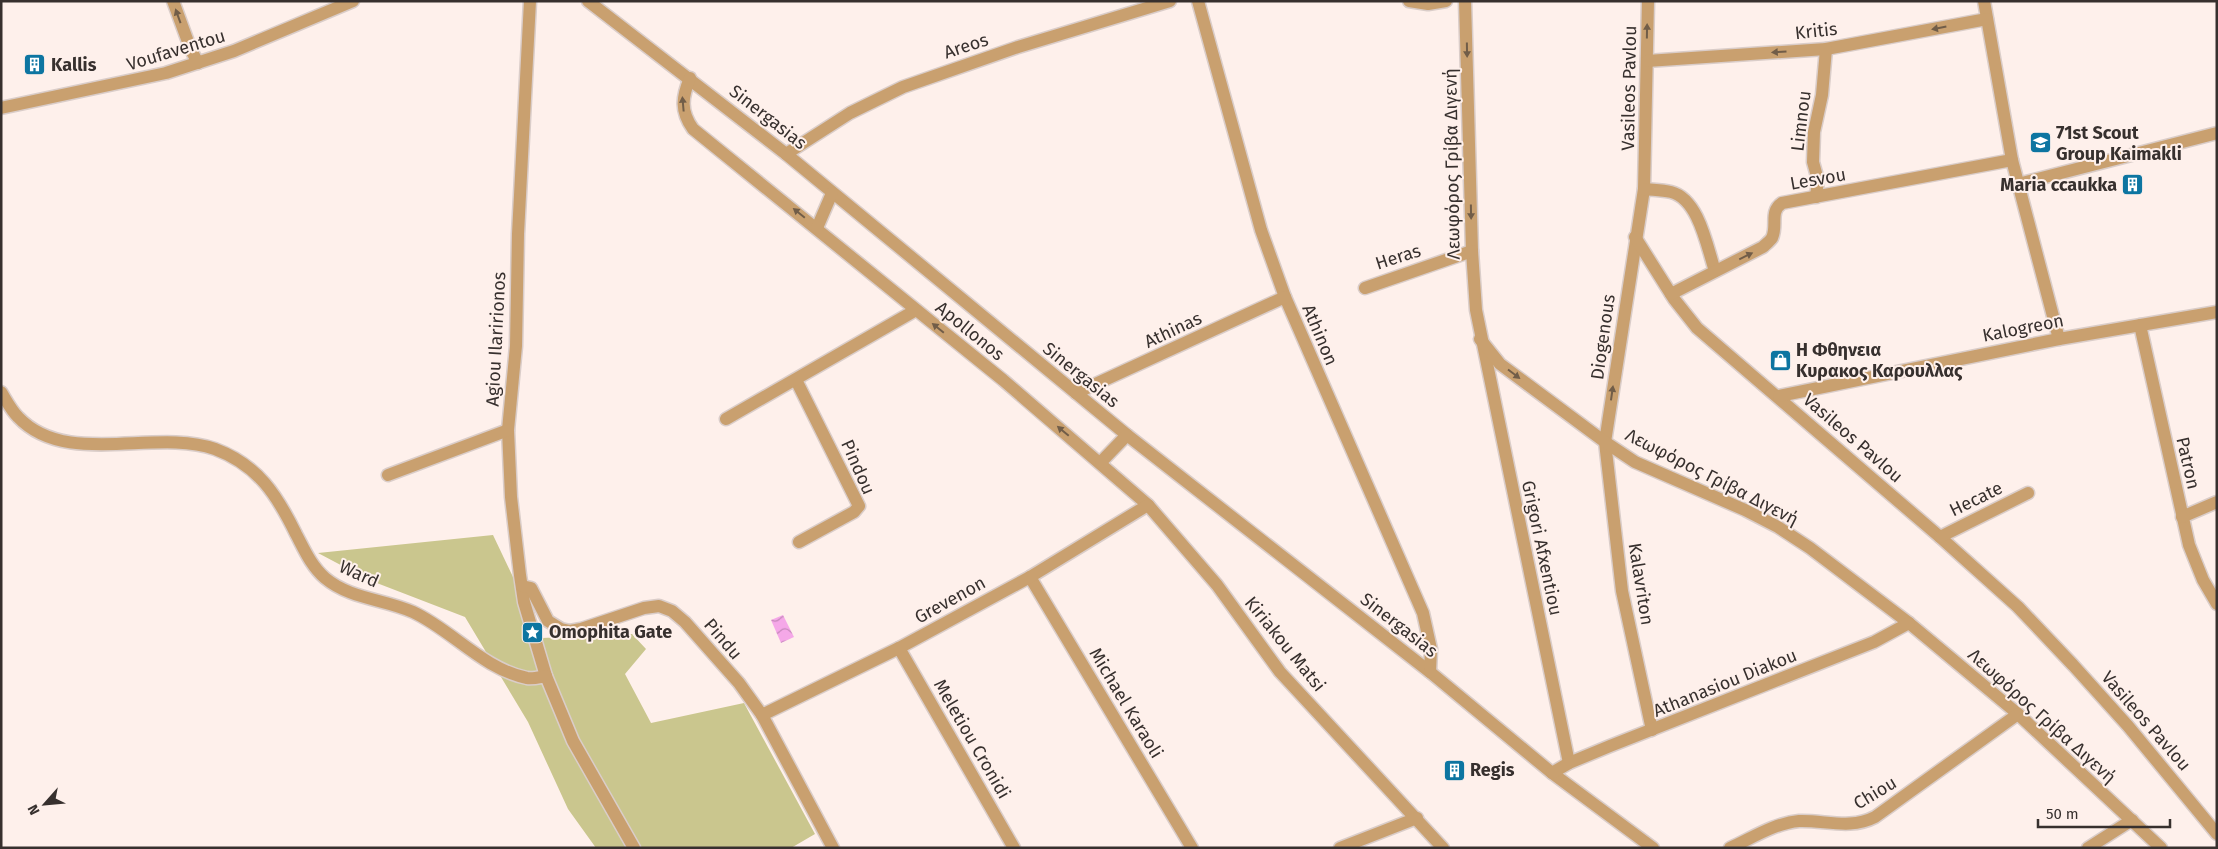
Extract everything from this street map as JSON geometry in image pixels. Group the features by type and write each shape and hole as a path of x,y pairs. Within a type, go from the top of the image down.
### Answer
{"street":[{"path":"173,1 190,50 198,63"},
{"name":"Voufaventou","path":"1,108 131,82 198,63 234,51 337,5 354,1"},
{"name":"Agiou Ilaririonos","path":"530,1 518,234 516,346 508,430 512,497 524,602 546,676"},
{"name":"Sinergasias","path":"588,1 786,154 1076,394 1430,672 1552,773"},
{"name":"Areos","path":"786,154 850,113 903,87 1018,47 1170,1"},
{"name":"Athinon","path":"1198,1 1261,230 1285,297 1423,613 1430,641 1430,672"},
{"path":"1409,1 1428,4 1446,1"},
{"name":"Λεωφόρος Γρίβα Διγενή","path":"1465,1 1472,252 1476,310 1480,339 1500,364 1635,462 1718,497 1778,527 1810,548 1909,622 2018,714 2161,848"},
{"name":"Vasileos Pavlou","path":"1648,1 1644,189 1636,237 1671,294 1697,328 1779,396 1940,536 2011,601 2067,658 2134,733 2217,834"},
{"path":"1984,1 2012,160 2059,338"},
{"name":"Kritis","path":"1646,61 1826,49 1987,19"},
{"name":"Limnou","path":"1816,197 1818,180 1813,162 1814,132 1822,95 1826,49"},
{"name":"Apollonos","path":"690,78 682,102 685,115 693,128 1101,462"},
{"path":"2018,184 2217,133"},
{"name":"Lesvou","path":"1671,294 1763,247 1771,238 1776,207 1782,203 2012,160"},
{"path":"1644,189 1672,192 1682,197 1691,206 1699,222 1714,271"},
{"path":"817,228 832,193"},
{"name":"Diogenous","path":"1605,442 1636,237"},
{"name":"Heras","path":"1365,288 1472,252"},
{"name":"Athinas","path":"1076,394 1285,297"},
{"path":"726,419 916,310"},
{"name":"Kalogreon","path":"1779,396 2059,338 2217,312"},
{"name":"Patron","path":"2140,325 2189,545 2196,564 2217,604"},
{"name":"Grigori Afxentiou","path":"1480,339 1569,764"},
{"name":"Pindou","path":"796,380 859,506 854,512 799,542"},
{"name":"Ward","path":"1,392 18,417 40,434 68,443 193,443 223,453 243,464 268,484 288,516 309,559 325,578 352,594 412,612 493,664 528,678 546,676"},
{"path":"388,475 508,430"},
{"path":"1101,462 1127,435"},
{"name":"Kalavriton","path":"1605,442 1622,590 1652,730"},
{"name":"Kiriakou Matsi","path":"1101,462 1148,505 1217,585 1280,672 1443,848"},
{"name":"Hecate","path":"1940,536 2028,493"},
{"path":"2182,517 2217,502"},
{"name":"Grevenon","path":"762,715 899,648 1030,577 1148,505"},
{"name":"Michael Karaoli","path":"1030,577 1192,848"},
{"name":"Pindu","path":"522,586 527,586 535,592 548,621 554,626 570,631 598,624 644,608 659,606 672,611 699,636 739,683 762,715 833,848"},
{"name":"Athanasiou Diakou","path":"1552,773 1569,764 1652,730 1874,642 1909,622"},
{"name":"Meletiou Cronidi","path":"899,648 1014,848"},
{"path":"546,676 574,741 634,848"},
{"name":"Chiou","path":"1730,848 1776,827 1797,821 1848,824 1865,822 2018,714"},
{"path":"1552,773 1653,848"},
{"path":"1340,848 1417,818"},
{"path":"2088,848 2132,820"}],"shaded area":[{"path":"493,535 542,638 632,634 646,649 625,674 651,723 744,703 815,834 791,848 596,848 568,809 528,722 465,617 369,580 318,553"}],"water":[{"path":"783,615 794,637 781,643 771,620"}],"place":[{"name":"Kallis","path":"35,65"},
{"name":"71st Scout Group Kaimakli","path":"2040,143"},
{"name":"Maria ccaukka","path":"2133,185"},
{"name":"Η Φθηνεια Κυρακος Καρουλλας","path":"1780,360"},
{"name":"Omophita Gate","path":"533,632"},
{"name":"Regis","path":"1454,770"}]}
